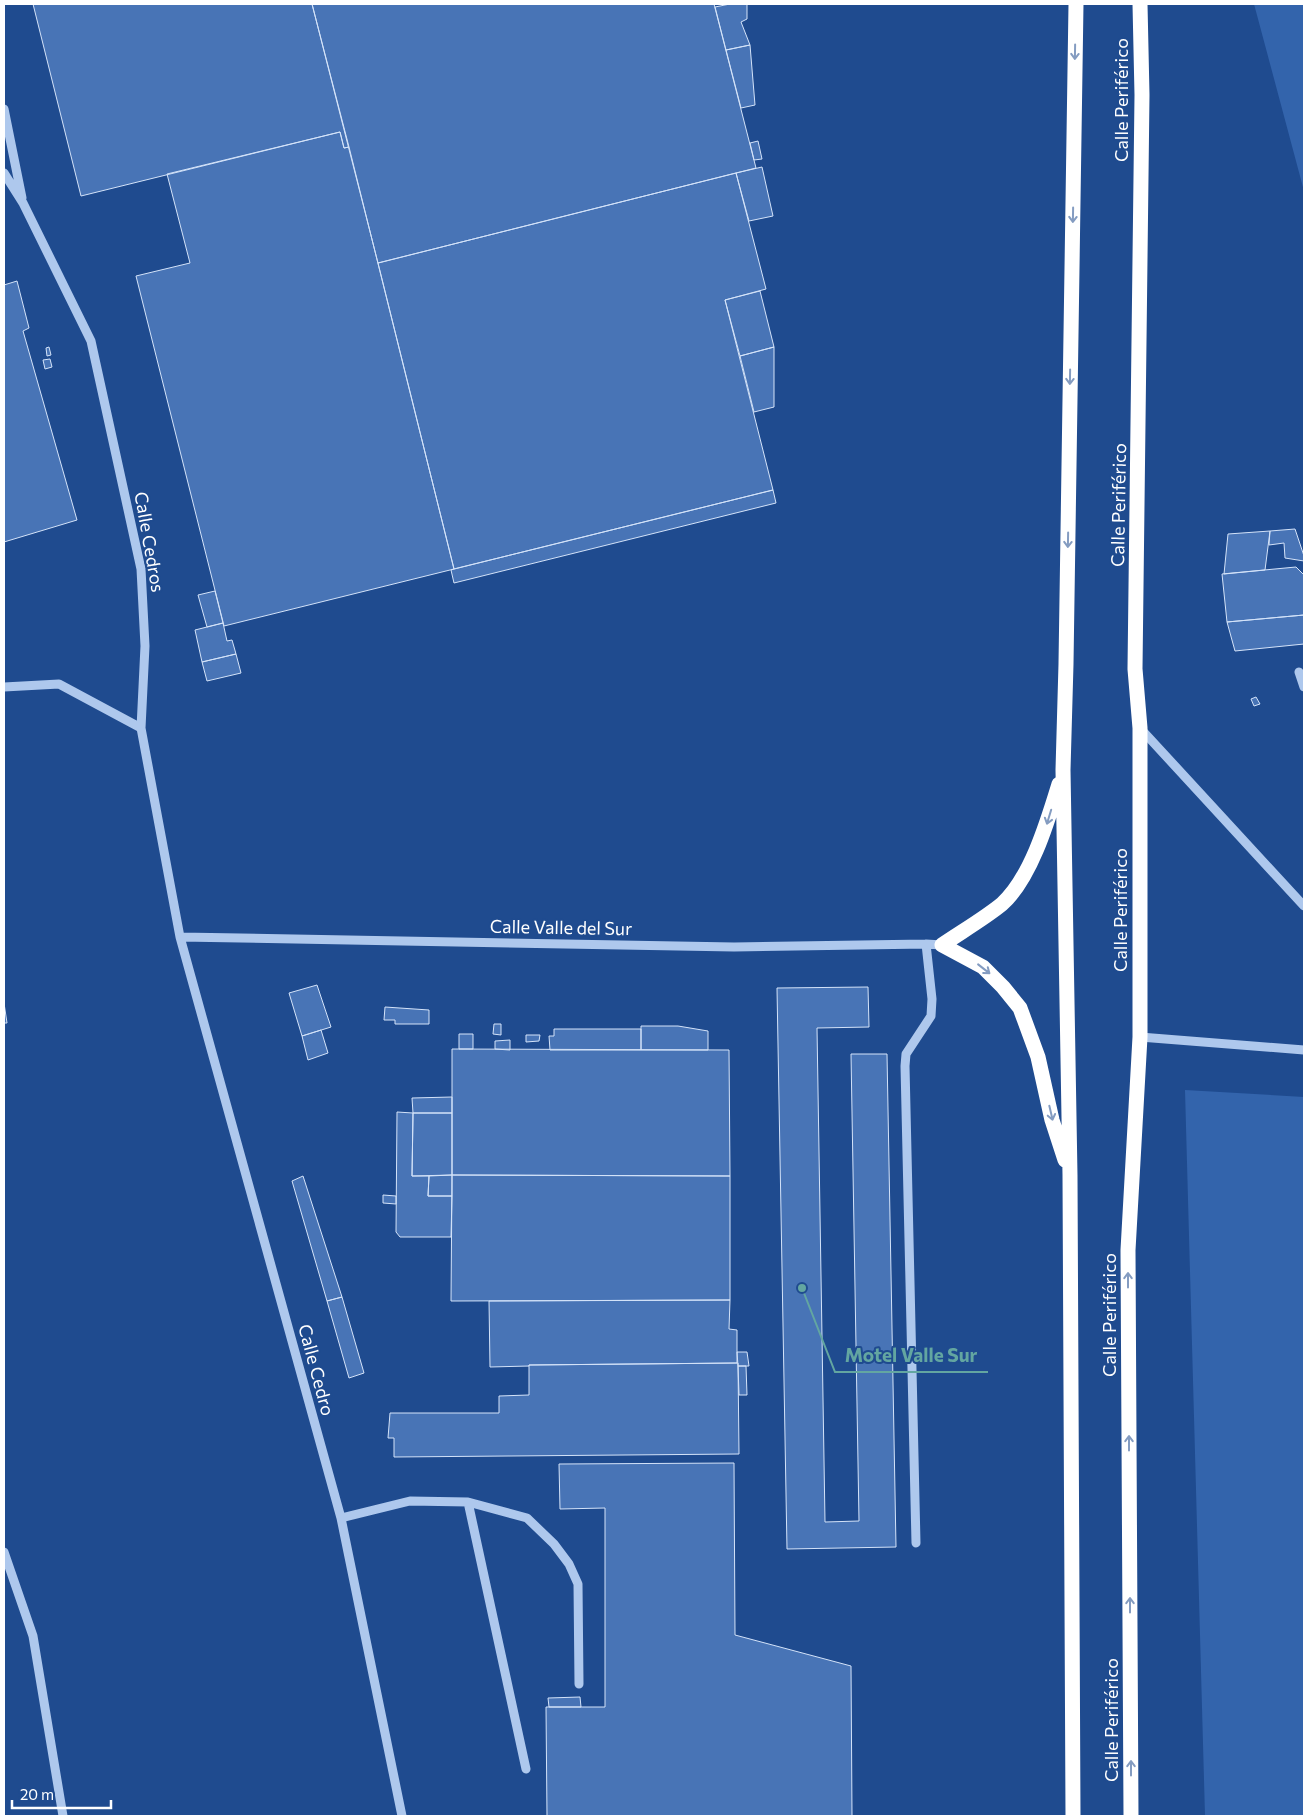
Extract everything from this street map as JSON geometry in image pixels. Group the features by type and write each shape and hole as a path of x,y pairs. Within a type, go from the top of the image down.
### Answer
{"highway":[{"path":"1073,1816 1070,1176 1063,770 1076,4"},
{"name":"Calle Periférico","path":"1131,1816 1128,1250 1140,1036 1140,728 1135,669 1142,115 1140,4"},
{"path":"1063,770 1044,832 1022,878 1002,903 942,945 983,967 1020,1008 1038,1057 1052,1120 1070,1176"}],"street":[{"path":"4,109 23,204"},
{"name":"Calle Cedros","path":"4,173 23,204 91,341 141,569 145,646 141,728 180,937"},
{"path":"1299,672 1304,687"},
{"path":"4,687 59,684 141,728"},
{"path":"1140,728 1304,906"},
{"name":"Calle Valle del Sur","path":"180,937 734,947 942,945"},
{"name":"Calle Cedro","path":"180,937 341,1518 402,1816"},
{"path":"916,1543 905,1066 906,1054 931,1016 932,999 926,944"},
{"path":"1140,1036 1304,1050"},
{"path":"341,1518 410,1501 468,1502 527,1518 554,1544 569,1564 578,1584 579,1684"},
{"path":"468,1502 526,1769"},
{"path":"4,1552 32,1636 63,1816"}],"shaded area":[{"path":"1254,4 1304,4 1304,191"},
{"path":"1185,1090 1304,1097 1304,1816 1205,1816"}],"building":[{"path":"33,4 312,4 349,147 344,148 340,132 81,196"},
{"path":"312,4 714,4 756,168 378,263"},
{"path":"730,4 747,4 747,19 741,22 750,45 726,50 715,7"},
{"path":"750,45 755,105 741,108 726,50"},
{"path":"340,132 344,148 349,147 454,569 224,626 136,276 190,263 167,174"},
{"path":"758,141 762,159 754,160 750,143"},
{"path":"762,167 773,216 749,221 736,173"},
{"path":"736,173 766,289 725,300 773,490 454,569 378,263"},
{"path":"17,281 29,328 23,331 77,520 4,542 4,285"},
{"path":"760,291 774,347 740,356 725,300"},
{"path":"49,347 51,355 47,356 46,348"},
{"path":"774,347 774,407 754,412 740,356"},
{"path":"50,359 52,367 45,369 43,360"},
{"path":"773,490 776,503 454,583 451,570 454,569"},
{"path":"1295,529 1304,561 1285,558 1284,543 1269,545 1270,531"},
{"path":"1270,531 1265,570 1224,574 1228,534"},
{"path":"1296,567 1304,575 1304,615 1227,622 1222,574"},
{"path":"215,591 223,623 207,627 198,595"},
{"path":"1304,615 1304,644 1235,651 1227,622"},
{"path":"223,623 227,641 232,640 236,654 202,662 195,630"},
{"path":"236,654 241,673 207,681 202,662"},
{"path":"1256,697 1260,704 1254,706 1251,699"},
{"path":"317,985 331,1027 302,1036 289,993"},
{"path":"868,987 869,1027 817,1028 825,1522 859,1521 851,1054 887,1054 896,1547 787,1549 777,988"},
{"path":"4,1003 7,1023 4,1023"},
{"path":"385,1007 429,1010 429,1024 395,1024 395,1020 384,1020"},
{"path":"494,1024 501,1024 501,1035 493,1034"},
{"path":"641,1026 678,1026 708,1031 708,1050 641,1050"},
{"path":"554,1029 641,1029 641,1050 550,1050 549,1036 554,1036"},
{"path":"321,1030 328,1053 308,1060 302,1036"},
{"path":"459,1034 473,1034 473,1049 459,1049"},
{"path":"526,1035 540,1035 539,1041 526,1042"},
{"path":"510,1040 510,1050 495,1049 495,1041"},
{"path":"452,1049 729,1050 730,1176 452,1175"},
{"path":"452,1097 452,1113 413,1113 412,1098"},
{"path":"397,1112 413,1113 412,1176 429,1176 428,1196 452,1196 451,1237 400,1237 396,1232"},
{"path":"413,1113 452,1113 452,1175 412,1176"},
{"path":"452,1175 452,1196 428,1196 429,1176"},
{"path":"452,1175 730,1176 730,1300 451,1301"},
{"path":"303,1176 342,1297 327,1301 292,1181"},
{"path":"383,1195 396,1196 396,1204 383,1203"},
{"path":"342,1297 364,1373 349,1378 327,1301"},
{"path":"730,1300 729,1329 737,1330 737,1363 490,1367 489,1301"},
{"path":"737,1352 747,1352 749,1366 738,1366"},
{"path":"738,1363 739,1454 394,1457 394,1438 388,1438 390,1413 499,1413 499,1396 529,1395 529,1365"},
{"path":"738,1366 746,1366 747,1395 739,1395"},
{"path":"734,1463 735,1635 851,1666 852,1816 547,1816 546,1707 605,1707 605,1508 560,1509 559,1464"},
{"path":"580,1697 581,1707 549,1707 548,1698"}],"place":[{"name":"Motel Valle Sur","path":"802,1288"}]}
